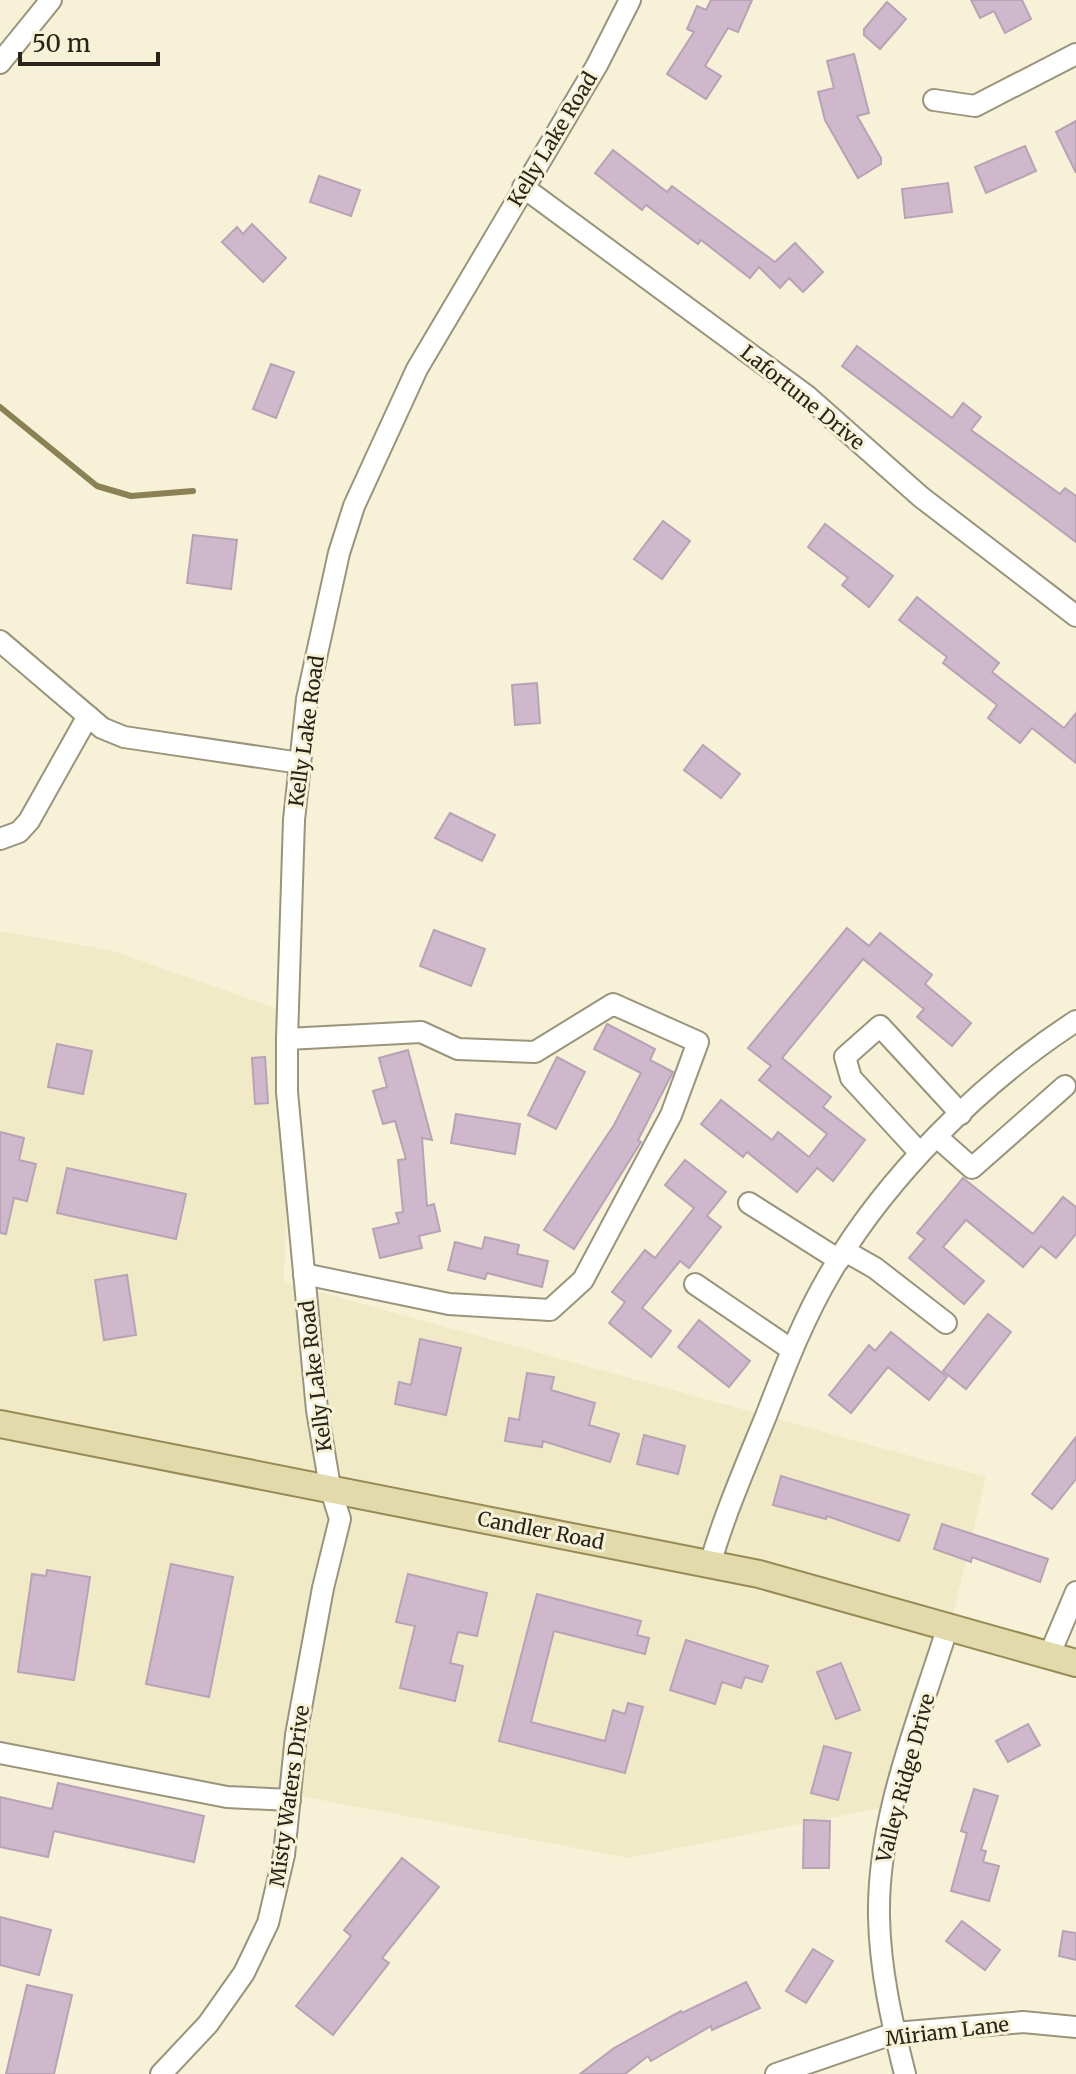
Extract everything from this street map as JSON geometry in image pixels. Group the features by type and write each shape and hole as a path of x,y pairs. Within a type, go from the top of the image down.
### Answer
{"main road":[{"name":"Candler Road","path":"0,1424 759,1574 1076,1663"}],"street":[{"path":"0,63 51,0"},
{"name":"Kelly Lake Road","path":"330,1487 317,1410 287,1092 294,820 307,699 339,553 354,506 417,369 597,65 630,0"},
{"path":"934,100 975,106 1076,54"},
{"name":"Lafortune Drive","path":"523,187 807,396 921,497 1076,616"},
{"path":"0,641 102,728 124,737 300,763"},
{"path":"0,839 19,832 29,821 88,716"},
{"path":"287,1039 421,1032 458,1049 535,1052 613,1004 698,1042 671,1115 583,1280 550,1310 449,1304 304,1274"},
{"path":"710,1564 722,1525 792,1350 842,1256 920,1153 999,1079 1076,1021"},
{"path":"920,1153 851,1078 845,1057 880,1026 961,1114"},
{"path":"937,1137 972,1168 1065,1086"},
{"path":"749,1203 842,1256 875,1268 946,1323"},
{"path":"695,1284 792,1350"},
{"name":"Misty Waters Drive","path":"161,2074 208,2024 244,1973 268,1923 284,1855 296,1735 323,1588 340,1519 330,1487"},
{"path":"1049,1656 1076,1592"},
{"name":"Valley Ridge Drive","path":"905,2074 895,2033 880,1933 881,1866 891,1816 948,1626"},
{"path":"0,1753 227,1797 290,1800"},
{"name":"Miriam Lane","path":"776,2074 895,2033 1023,2022 1076,2027"}],"shaded area":[{"path":"0,931 113,951 292,1014 284,1282 986,1477 952,1619 881,1808 628,1858 295,1795 0,1754"}],"building":[{"path":"711,0 752,0 738,32 728,28 705,66 721,76 706,99 667,74 694,32 687,29 697,6 706,10"},
{"path":"971,0 1022,0 1031,19 1005,33 994,11 980,18"},
{"path":"887,2 906,19 880,49 864,35 864,29"},
{"path":"854,54 869,113 857,116 881,158 881,164 858,178 825,120 818,92 834,88 827,61"},
{"path":"1076,121 1076,173 1056,132"},
{"path":"1025,146 1036,171 986,193 975,167"},
{"path":"613,150 667,192 672,186 775,262 795,243 823,272 803,292 789,278 780,288 759,267 750,278 701,240 698,244 646,205 642,210 595,173"},
{"path":"319,176 360,190 351,216 310,202"},
{"path":"948,183 952,212 905,218 902,189"},
{"path":"252,224 286,258 263,282 222,242 237,227 243,234"},
{"path":"857,346 952,418 963,403 981,417 971,430 1060,494 1065,488 1076,496 1076,542 842,366"},
{"path":"271,364 294,372 276,418 253,409"},
{"path":"663,521 690,541 662,579 634,559"},
{"path":"825,524 893,576 869,607 842,585 848,578 808,547"},
{"path":"193,535 237,540 231,589 187,583"},
{"path":"917,597 999,663 992,672 1064,728 1076,713 1076,763 1032,728 1020,743 988,718 997,705 943,663 947,657 899,620"},
{"path":"537,683 540,723 515,725 512,685"},
{"path":"703,745 740,774 721,798 684,770"},
{"path":"450,813 495,835 482,861 435,838"},
{"path":"847,928 869,946 880,933 932,975 925,984 971,1023 952,1046 917,1017 924,1009 863,959 782,1058 831,1097 823,1107 865,1140 833,1181 817,1168 797,1192 747,1152 743,1157 701,1124 721,1100 772,1140 778,1132 809,1157 827,1134 759,1080 771,1066 748,1048"},
{"path":"434,930 485,949 471,986 420,966"},
{"path":"607,1024 655,1049 650,1060 673,1072 638,1140 641,1142 574,1249 544,1230 614,1125 641,1073 594,1049"},
{"path":"57,1044 92,1051 83,1094 48,1087"},
{"path":"408,1050 432,1140 422,1138 427,1206 434,1204 440,1231 419,1236 422,1248 380,1258 373,1229 399,1223 396,1213 403,1212 398,1160 406,1159 395,1121 383,1124 373,1091 387,1087 379,1058"},
{"path":"265,1057 268,1103 255,1104 252,1058"},
{"path":"557,1057 585,1072 556,1129 528,1115"},
{"path":"456,1114 520,1124 515,1154 451,1143"},
{"path":"0,1132 24,1138 19,1160 36,1164 27,1201 14,1198 6,1234 0,1233"},
{"path":"685,1160 726,1192 707,1216 721,1227 689,1268 680,1261 642,1308 671,1331 651,1357 609,1323 625,1302 612,1292 645,1250 655,1258 694,1208 665,1185"},
{"path":"67,1168 186,1194 176,1239 57,1213"},
{"path":"963,1178 1033,1234 1063,1197 1076,1207 1076,1234 1056,1258 1041,1246 1023,1267 966,1220 943,1247 984,1281 964,1304 909,1258 925,1239 917,1233"},
{"path":"485,1237 519,1245 517,1254 548,1261 542,1287 487,1273 485,1279 448,1270 455,1242 482,1249"},
{"path":"127,1275 136,1335 104,1340 95,1280"},
{"path":"988,1314 1011,1332 966,1389 943,1371"},
{"path":"699,1320 750,1361 729,1387 678,1347"},
{"path":"891,1332 947,1377 929,1400 888,1367 851,1413 829,1395 869,1345 875,1351"},
{"path":"420,1339 461,1348 446,1415 395,1404 399,1382 411,1385"},
{"path":"527,1373 554,1377 551,1390 595,1403 589,1425 619,1434 610,1462 543,1441 542,1447 505,1441 509,1418 519,1420"},
{"path":"644,1435 685,1446 678,1474 637,1464"},
{"path":"1076,1437 1076,1479 1052,1509 1032,1494"},
{"path":"781,1476 909,1515 899,1541 827,1516 826,1519 773,1505"},
{"path":"942,1524 1048,1559 1040,1582 972,1557 971,1562 934,1549"},
{"path":"171,1564 233,1577 209,1697 146,1684"},
{"path":"47,1570 90,1577 74,1680 18,1672 32,1574 46,1576"},
{"path":"408,1574 487,1593 477,1636 458,1632 450,1663 463,1666 455,1701 400,1688 415,1626 396,1622"},
{"path":"537,1594 641,1621 637,1635 649,1638 645,1654 554,1631 531,1722 605,1741 613,1710 625,1714 628,1703 643,1707 625,1773 499,1741"},
{"path":"686,1640 768,1666 762,1682 745,1677 741,1688 722,1682 715,1704 670,1690"},
{"path":"841,1663 860,1710 836,1719 817,1672"},
{"path":"1028,1724 1040,1745 1008,1762 996,1741"},
{"path":"824,1746 851,1753 838,1800 811,1793"},
{"path":"58,1783 204,1816 194,1862 54,1831 48,1857 0,1847 0,1797 52,1809"},
{"path":"974,1789 998,1796 981,1850 986,1851 983,1862 999,1866 989,1901 951,1891 967,1833 961,1831"},
{"path":"804,1820 830,1821 829,1868 803,1868"},
{"path":"402,1858 439,1887 382,1958 389,1963 333,2035 296,2006 351,1936 344,1930"},
{"path":"0,1917 51,1930 39,1975 0,1965"},
{"path":"962,1921 1000,1950 985,1970 946,1941"},
{"path":"1063,1931 1076,1933 1076,1960 1059,1956"},
{"path":"813,1949 833,1961 806,2003 786,1991"},
{"path":"746,1982 760,2008 712,2030 711,2026 651,2061 648,2056 625,2074 580,2074 614,2048 681,2011"},
{"path":"27,1985 72,1995 54,2074 6,2074"}],"waterway":[{"path":"0,407 97,486 131,496 193,491"}]}
